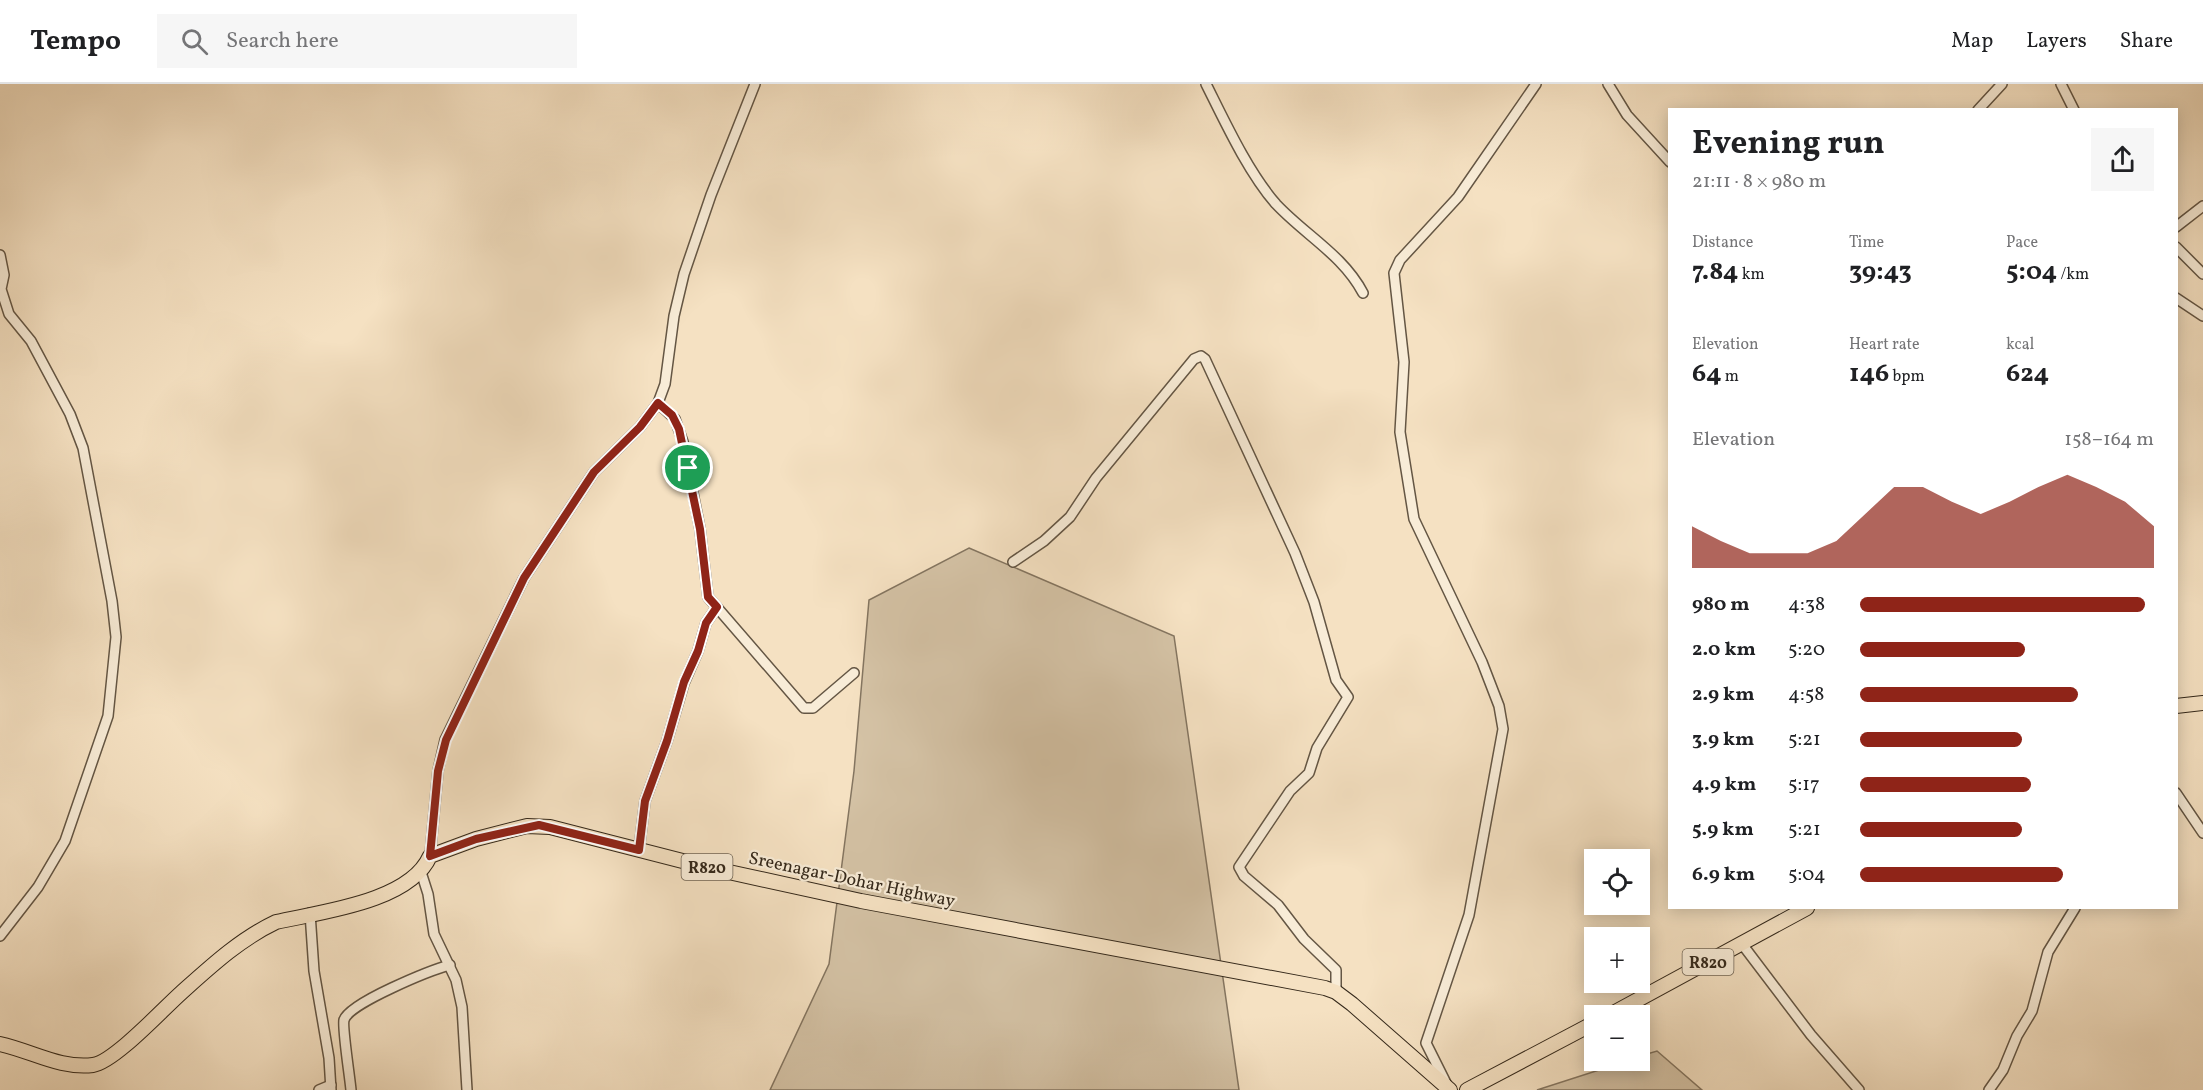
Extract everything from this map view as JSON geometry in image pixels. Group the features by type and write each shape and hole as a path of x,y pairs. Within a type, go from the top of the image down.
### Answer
{"main road":[{"path":"2178,706 2203,703"},
{"name":"Sreenagar-Dohar Highway","path":"430,856 476,839 539,825 861,901 1336,992"},
{"path":"0,1044 57,1063 78,1066 96,1065 107,1060 244,940 276,922 383,895 421,872 430,856"},
{"name":"R820","path":"1628,1005 1805,909"},
{"path":"1336,992 1449,1090"},
{"path":"1467,1090 1584,1028"}],"street":[{"path":"430,856 438,771 446,740 524,578 594,472 640,427 658,403 665,384 674,316 684,274 711,195 755,84"},
{"path":"1206,84 1234,141 1276,203 1346,267 1363,293"},
{"path":"1449,1090 1426,1043 1469,915 1503,729 1499,706 1482,662 1414,519 1400,432 1404,362 1394,273 1400,260 1458,197 1536,84"},
{"path":"1608,84 1627,115 1668,160"},
{"path":"1980,108 2002,84"},
{"path":"2061,84 2073,108"},
{"path":"2178,225 2203,206"},
{"path":"2178,249 2203,274"},
{"path":"0,255 4,275 1,289 9,314 31,341 70,414 83,448 112,601 116,637 108,716 65,841 38,886 0,936"},
{"path":"2178,299 2203,316"},
{"path":"1013,562 1058,529 1096,478 1194,359 1201,356 1205,359 1295,552 1314,602 1336,680 1348,697 1317,748 1309,773 1290,791 1239,867 1244,876 1274,900 1304,939 1336,970 1336,992"},
{"path":"658,403 672,415 679,429 700,529 708,597 804,708 813,708 854,674"},
{"path":"639,850 645,801 667,741 684,682 698,651 706,623 717,607"},
{"path":"2178,796 2203,832"},
{"path":"421,872 428,894 434,934 456,980 462,1007 467,1090"},
{"path":"1989,1090 2003,1070 2017,1036 2032,1011 2048,952 2074,909"},
{"path":"310,913 314,971 331,1087 319,1090"},
{"path":"1742,944 1811,1035 1859,1090"},
{"path":"351,1090 344,1026 348,1014 368,1000 450,965"}],"shaded area":[{"path":"969,548 1174,636 1239,1090 770,1090 829,964 854,771 869,600"},
{"path":"1657,1051 1702,1090 1537,1090 1596,1071 1650,1071 1650,1053"}],"route":[{"path":"658,403 666,408 675,419 688,468 700,529 708,597 710,602 717,607 706,623 698,651 684,682 667,741 645,801 639,850 539,825 476,839 430,856 438,771 446,740 524,578 539,553 594,472 640,427 658,403"}]}
